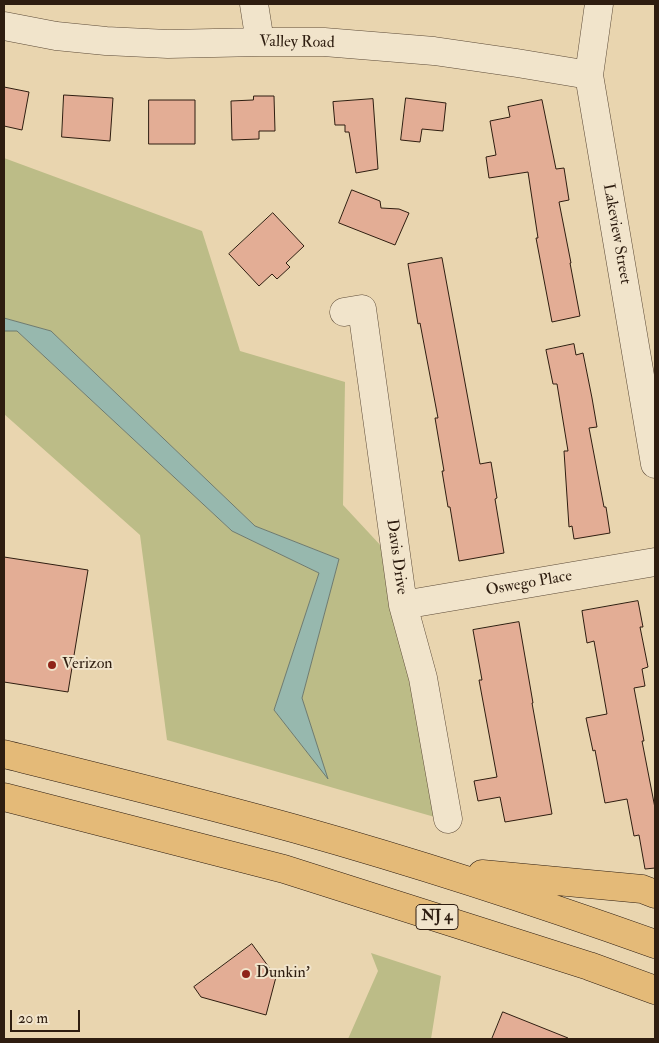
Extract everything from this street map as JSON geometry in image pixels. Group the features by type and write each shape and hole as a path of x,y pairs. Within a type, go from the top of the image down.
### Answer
{"highway":[{"path":"4,754 295,829 431,868 655,944"},
{"name":"NJ 4","path":"4,797 284,869 589,966 654,996"},
{"path":"431,868 651,891"}],"street":[{"path":"254,4 260,42"},
{"name":"Lakeview Street","path":"599,4 589,75 655,464"},
{"name":"Valley Road","path":"4,26 56,36 106,41 168,44 324,42 434,51 589,75"},
{"name":"Davis Drive","path":"344,312 362,309 403,605 423,678 448,819"},
{"name":"Oswego Place","path":"403,605 655,562"}],"green space":[{"path":"4,158 202,231 240,351 345,382 343,505 409,576 452,822 167,740 140,535 4,414 4,331 17,331 232,531 319,573 274,710 327,777 302,698 339,559 255,526 51,331 4,318"},
{"path":"371,953 441,976 431,1039 348,1039 378,971"}],"water":[{"path":"4,318 51,331 255,526 339,559 302,698 328,779 274,710 319,573 232,531 17,331 4,331"}],"building":[{"path":"4,87 29,92 22,130 4,126"},
{"path":"64,95 113,98 110,141 62,137"},
{"path":"254,96 274,96 275,131 259,131 259,139 232,140 231,101 253,100"},
{"path":"406,98 446,103 443,131 422,129 420,142 401,140"},
{"path":"373,99 378,169 356,173 349,132 345,132 345,125 335,125 333,102"},
{"path":"149,100 195,100 195,144 149,144"},
{"path":"542,100 556,169 564,168 569,200 559,202 580,316 552,322 536,238 538,238 528,172 489,178 486,157 496,155 490,121 510,117 508,107"},
{"path":"352,190 380,201 381,208 399,209 409,213 395,245 339,223"},
{"path":"273,213 304,246 286,263 290,267 277,279 272,274 259,286 229,254"},
{"path":"442,258 480,464 491,462 504,553 459,561 442,471 444,471 435,418 438,418 420,323 418,324 408,264"},
{"path":"574,344 576,355 583,353 592,398 597,427 589,428 610,533 574,539 572,526 569,527 564,451 568,451 557,384 553,384 546,350"},
{"path":"4,557 88,570 68,692 4,682"},
{"path":"638,601 643,627 640,627 648,667 642,669 645,686 634,688 655,808 655,868 645,869 639,835 634,836 627,799 605,803 595,750 593,751 586,718 607,714 594,641 587,643 582,611"},
{"path":"519,622 552,814 505,822 500,797 478,801 474,781 497,777 479,680 482,680 473,630"},
{"path":"252,944 276,977 266,1015 201,997 194,987"},
{"path":"503,1012 568,1038 568,1039 492,1039"}],"place":[{"name":"Verizon","path":"52,665"},
{"name":"Dunkin'","path":"246,974"}]}
